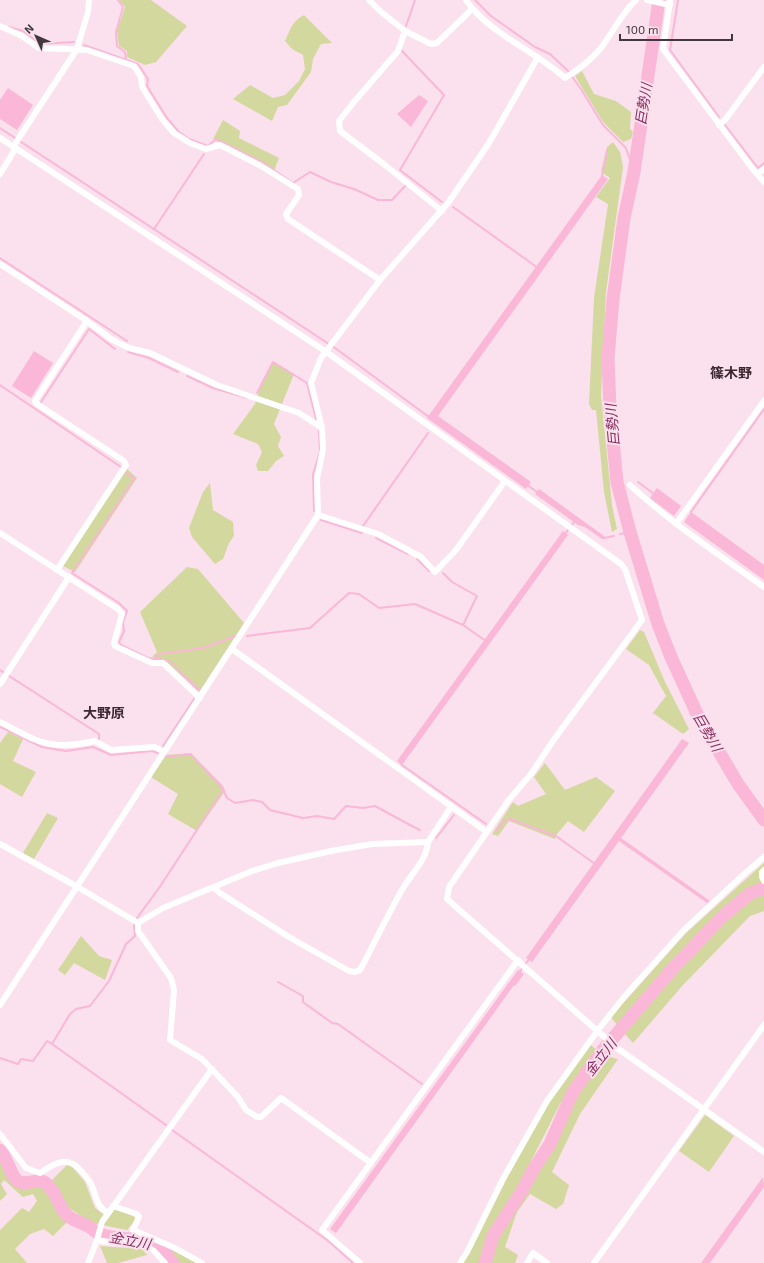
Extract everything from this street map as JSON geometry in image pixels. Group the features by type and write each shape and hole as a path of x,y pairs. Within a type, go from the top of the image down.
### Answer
{"street":[{"path":"0,174 15,148 20,135 77,49 88,12 89,0"},
{"path":"369,0 405,31 431,44 437,43 472,9"},
{"path":"466,0 472,9 486,22 553,67 565,78 585,64 601,48 626,10 636,0"},
{"path":"648,0 670,2 663,49 719,125 764,182"},
{"path":"0,26 22,36 39,48 87,50 134,66 141,77 142,87 162,119 174,133 190,143 206,148 220,145 261,166 298,189 299,195 286,214 288,219 380,280"},
{"path":"405,31 398,51 353,103 340,121 340,131 442,211"},
{"path":"0,1005 318,515 317,479 323,449 322,428 311,382 321,358 380,280 442,211 489,143 538,57"},
{"path":"719,125 725,120 764,67"},
{"path":"0,138 325,351 621,564 642,620 555,738 531,774 508,801 449,887 447,898 617,1048 764,1152"},
{"path":"757,174 764,169"},
{"path":"0,264 87,321 111,339 129,348 150,353 217,385 299,413 322,428"},
{"path":"57,570 126,464 124,461 37,404 36,401 87,321"},
{"path":"676,524 764,401"},
{"path":"318,515 378,534 421,557 435,572 456,550 505,481"},
{"path":"630,485 650,504 676,524 764,587"},
{"path":"0,533 118,609 122,614 114,643 115,646 152,663 163,663 200,698"},
{"path":"0,684 69,577"},
{"path":"232,649 487,832"},
{"path":"0,722 37,741 53,745 77,744 95,741 111,750 155,747 164,752"},
{"path":"214,888 289,937 349,971 355,972 360,970 403,888 428,848 428,842 451,807"},
{"path":"138,923 163,908 252,871 278,863 331,851 372,844 428,842"},
{"path":"0,844 76,886 138,923"},
{"path":"460,1263 467,1252 504,1176 547,1101 600,1032 624,997 679,935 711,904 764,857"},
{"path":"763,879 762,872 764,870"},
{"path":"138,923 138,931 171,978 174,990 170,1040 202,1059 238,1097 246,1110 257,1117 261,1117 281,1098 371,1163"},
{"path":"360,1263 322,1230 520,962"},
{"path":"594,1263 764,1025"},
{"path":"88,1263 98,1240 100,1228 108,1213 212,1069"},
{"path":"0,1134 26,1168 40,1172 51,1165 66,1161 76,1165 90,1182 98,1205 108,1213"},
{"path":"113,1206 137,1214 139,1217 133,1230 175,1248 202,1263"},
{"path":"98,1240 104,1242 143,1245 153,1250 165,1263"},
{"path":"527,1263 533,1253 547,1263"}],"green space":[{"path":"119,0 151,0 187,26 156,62 145,65 127,57 127,51 119,46 117,31 125,7"},
{"path":"304,15 332,43 321,44 313,59 311,72 287,105 278,107 272,121 233,99 250,85 273,98 285,95 299,81 305,69 303,55 292,49 285,41 294,23"},
{"path":"582,71 594,94 616,101 631,112 630,129 633,132 631,139 623,142 603,122 575,76"},
{"path":"223,120 240,131 239,138 279,158 274,171 213,139"},
{"path":"613,142 620,152 623,167 606,292 601,395 612,505 617,529 612,532 604,492 596,410 592,410 589,404 594,298 608,204 596,197 610,178 601,172 607,147"},
{"path":"273,361 294,374 274,424 281,437 278,446 284,456 276,461 268,471 258,471 256,465 262,452 258,444 233,434 255,404 262,382"},
{"path":"127,469 137,478 75,572 63,566"},
{"path":"210,483 213,510 233,522 234,536 229,543 223,559 215,564 192,537 189,528 203,492"},
{"path":"187,567 198,569 244,623 199,692 167,662 152,657 157,652 140,612"},
{"path":"640,630 644,632 665,682 689,729 683,734 653,713 666,696 649,665 626,649"},
{"path":"8,732 23,739 13,761 36,772 22,797 0,784 0,743"},
{"path":"191,753 223,786 225,791 197,831 168,814 178,794 151,777 166,755"},
{"path":"545,763 565,790 596,777 615,791 584,832 568,821 557,834 555,839 509,821 498,836 492,834 513,802 518,806 546,794 534,777"},
{"path":"47,813 58,818 34,859 23,853"},
{"path":"764,863 764,885 740,896 673,962 617,1025 611,1017 686,933"},
{"path":"764,892 764,911 750,916 683,985 633,1043 622,1031 676,967 748,899"},
{"path":"81,936 99,956 112,960 105,980 74,963 65,975 58,970"},
{"path":"591,1045 598,1051 560,1104 525,1173 489,1237 484,1261 482,1263 462,1263 470,1252 506,1180 549,1103"},
{"path":"602,1055 618,1059 580,1114 552,1172 569,1185 563,1204 556,1209 530,1194 517,1212 505,1247 518,1255 515,1263 489,1263 497,1235 513,1212 559,1132 575,1094"},
{"path":"705,1115 734,1136 709,1172 679,1151"},
{"path":"0,1156 8,1174 14,1182 27,1187 42,1185 48,1192 55,1208 67,1222 53,1236 44,1229 30,1234 15,1249 27,1263 0,1263 0,1230 22,1208 29,1212 37,1201 33,1194 23,1197 4,1180 1,1184 7,1194 0,1201"},
{"path":"69,1163 85,1182 95,1208 107,1217 115,1209 133,1216 136,1219 127,1230 92,1223 66,1206 52,1180"},
{"path":"100,1246 142,1249 147,1255 118,1263 107,1263"},
{"path":"166,1247 197,1263 177,1263"}],"shaded area":[{"path":"8,88 33,105 17,130 0,119 0,100"},
{"path":"419,95 428,101 411,127 397,114"},
{"path":"602,175 608,179 438,416 531,482 526,489 427,418"},
{"path":"34,351 53,363 31,398 12,386"},
{"path":"657,488 681,506 674,516 650,498"},
{"path":"539,489 604,536 605,539 602,539 585,527 578,525 535,494"},
{"path":"691,512 764,565 764,580 684,522"},
{"path":"563,531 568,535 402,765 397,761"},
{"path":"682,739 689,743 621,838 710,901 707,903 619,841 532,962 526,958"},
{"path":"518,970 524,974 515,986 514,985 336,1233 330,1229"},
{"path":"763,1177 764,1187 710,1263 701,1263"}],"waterway":[{"path":"118,0 123,7 116,32 117,46 125,52 126,59"},
{"path":"406,26 415,0"},
{"path":"475,0 491,16 535,47 550,54 568,71 603,125 626,148 634,172"},
{"name":"巨勢川","path":"659,0 634,172 624,218 613,299 608,358 610,410 617,482 630,532 658,624 671,657 698,716 738,784 764,820"},
{"path":"678,0 670,50 719,117"},
{"path":"9,27 23,31 40,44 74,42"},
{"path":"84,45 138,64 148,79 147,86 167,118 179,132 189,139 208,146 216,139 265,164 293,183 310,172 331,182 354,189 378,200 392,200 405,186"},
{"path":"401,49 444,95 400,170 442,202"},
{"path":"725,125 758,168 764,163"},
{"path":"0,128 335,348 429,417"},
{"path":"602,176 607,151"},
{"path":"154,229 204,154"},
{"path":"453,207 538,268"},
{"path":"0,258 127,341"},
{"path":"41,402 89,329 115,349"},
{"path":"128,352 149,358 178,372"},
{"path":"257,393 273,362 307,383 316,419"},
{"path":"187,376 213,388 247,398"},
{"path":"0,385 121,467"},
{"path":"691,512 764,409"},
{"path":"314,511 313,474 320,452 319,431"},
{"path":"363,526 428,433"},
{"path":"125,471 134,479 72,573 119,603 127,611 123,622 124,631 119,642 121,645 148,658 155,659 159,654 203,648 235,636"},
{"path":"638,482 654,494"},
{"path":"526,484 537,492"},
{"path":"321,520 362,533"},
{"path":"564,535 575,521"},
{"path":"620,534 630,532"},
{"path":"604,538 614,536"},
{"path":"376,538 408,554"},
{"path":"417,559 429,571"},
{"path":"443,573 452,582 477,596 463,625 486,641"},
{"path":"247,636 310,628 349,593 359,594 379,608 415,604 463,625"},
{"path":"155,659 168,660 199,690"},
{"path":"0,670 99,734 99,739"},
{"path":"163,746 194,699"},
{"path":"0,727 42,747 66,751 93,747 111,755 152,751 158,753"},
{"path":"166,757 190,754 222,787 227,798 235,803 253,800 262,802 270,810 303,818 317,816 334,819 346,806 363,808 375,806 420,830"},
{"path":"401,763 486,824"},
{"path":"137,918 159,888 223,790"},
{"path":"436,838 454,815"},
{"path":"496,831 504,821 510,819 556,836 595,864"},
{"name":"金立川","path":"485,1263 493,1236 550,1144 573,1092 602,1051 674,967 723,916 749,894 764,888"},
{"name":"金立川","path":"720,912 723,916"},
{"path":"0,1058 18,1064 21,1059 33,1061 47,1041 52,1044 70,1014 76,1009 90,1006 109,981 126,944 135,936 134,925"},
{"path":"518,974 530,958"},
{"path":"278,982 303,996 303,1002 332,1023 338,1024 422,1084"},
{"path":"52,1044 166,1125"},
{"path":"172,1130 327,1240 353,1263"},
{"name":"金立川","path":"0,1150 3,1153 15,1179 21,1183 40,1181 47,1184 53,1191 60,1206 70,1218 88,1226 97,1233 106,1236 148,1241 156,1244 162,1248 173,1263"}],"district":[{"name":"篠木野","path":"731,372"},
{"name":"大野原","path":"104,712"}]}
